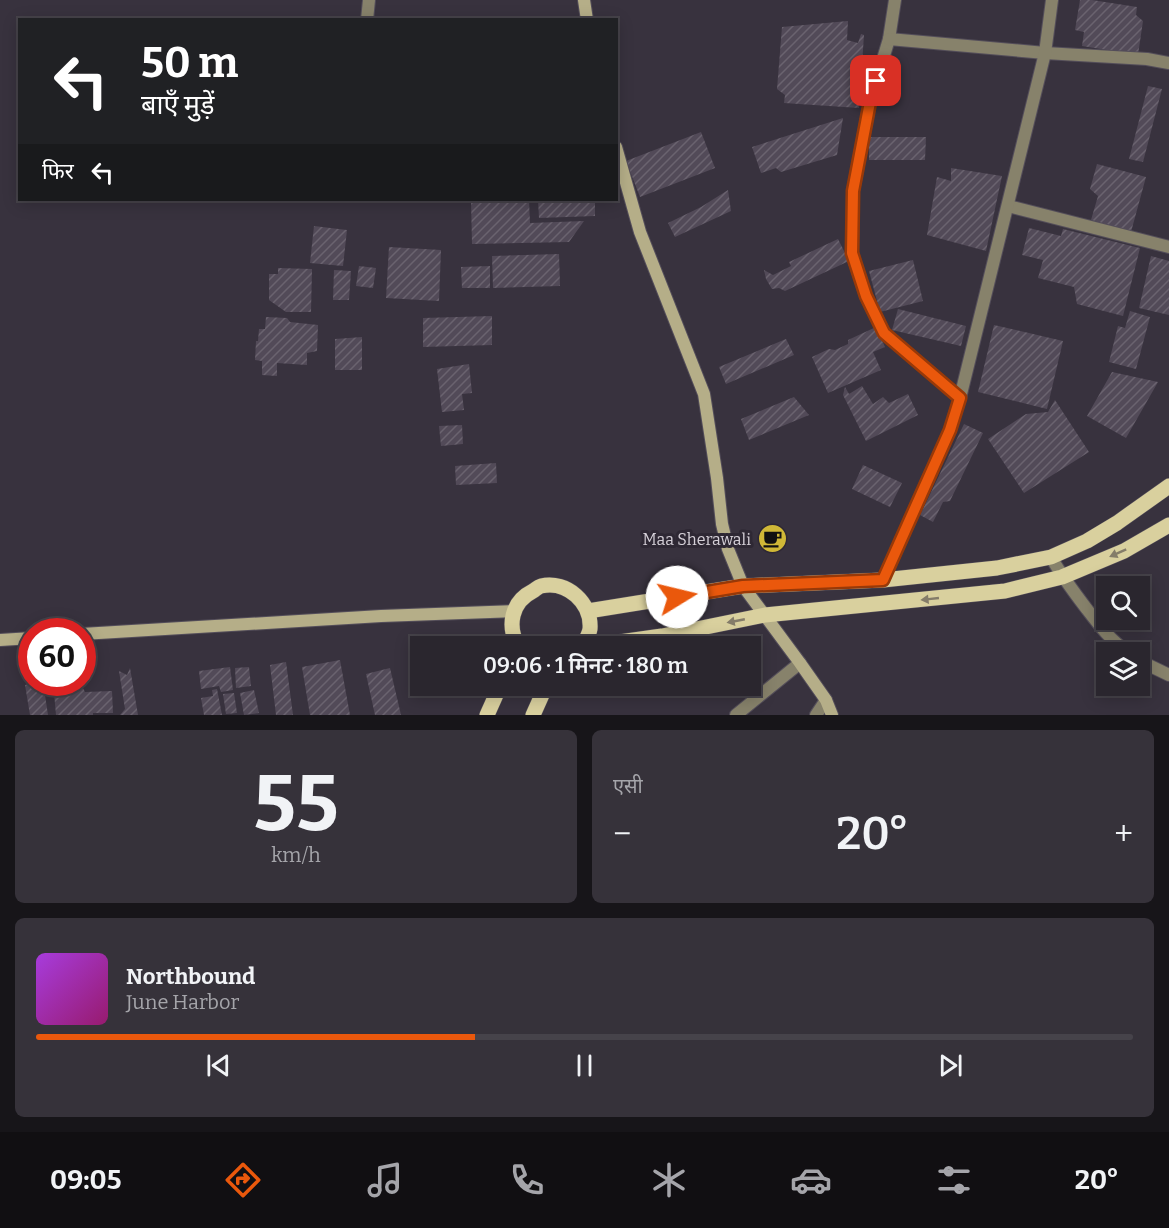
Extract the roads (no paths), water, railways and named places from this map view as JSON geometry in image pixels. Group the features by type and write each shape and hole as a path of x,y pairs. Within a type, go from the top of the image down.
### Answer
{"main road":[{"path":"588,611 743,586 883,580 997,568 1051,557 1087,541 1117,523 1169,486"},
{"path":"662,636 765,615 1005,591 1062,577 1124,551 1169,525"},
{"path":"514,636 511,623 514,611 524,595 541,586 560,586 577,595 588,611 590,630 587,636"},
{"path":"487,715 496,696"},
{"path":"533,715 542,696"}],"street":[{"path":"367,18 369,0"},
{"path":"584,0 587,18"},
{"path":"895,0 889,39 870,102 853,191 852,253 866,296 884,333 960,398"},
{"path":"883,580 950,430 960,398 1045,53 1052,0"},
{"path":"889,39 1045,53 1147,59 1169,63"},
{"path":"618,154 640,232 704,394 722,524 728,549 743,586 826,700 832,715"},
{"path":"1008,206 1169,247"},
{"path":"1051,557 1062,577 1114,642"},
{"path":"96,633 381,615 514,611"},
{"path":"0,640 18,639"},
{"path":"736,715 800,663"},
{"path":"1150,666 1169,675"},
{"path":"816,715 826,700"}],"place":[{"name":"Maa Sherawali","path":"772,539"}]}
